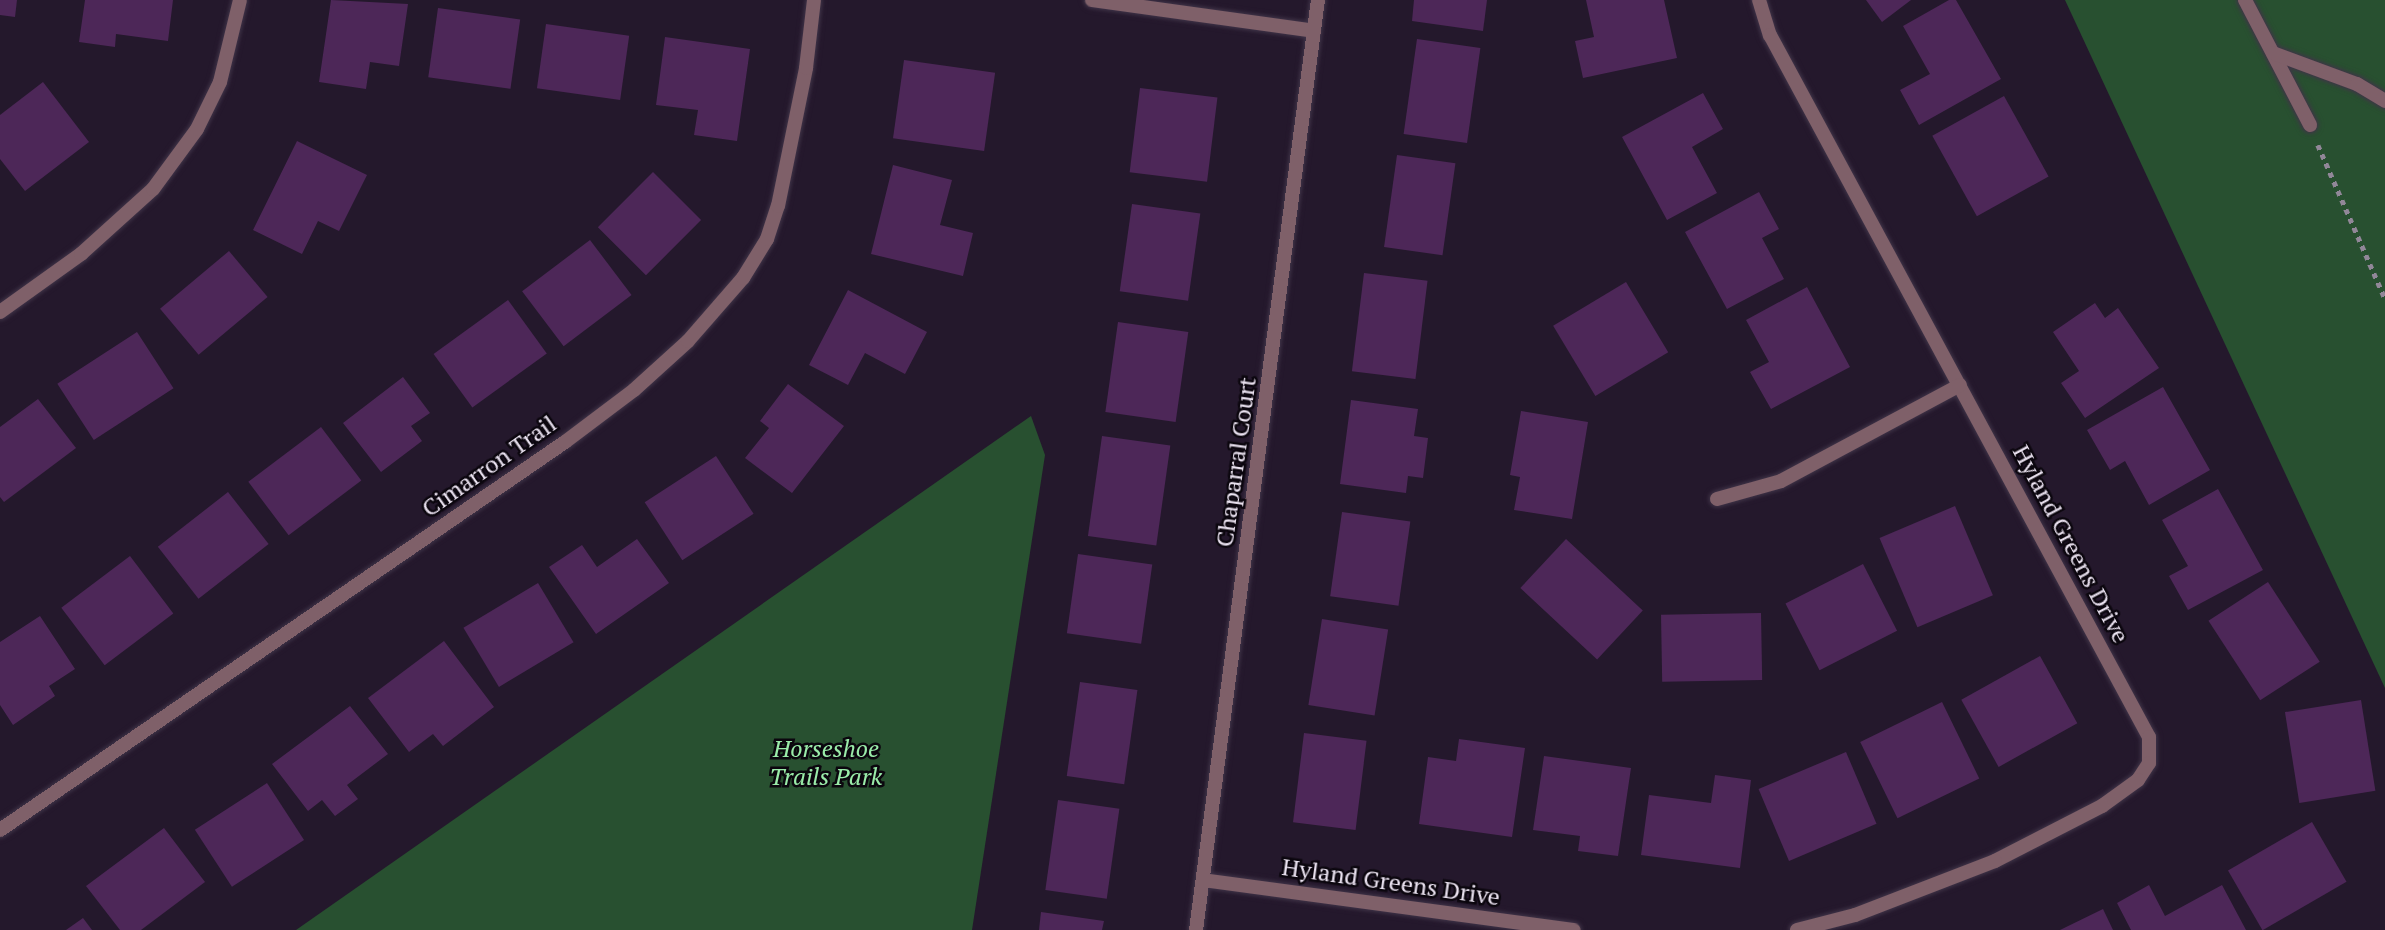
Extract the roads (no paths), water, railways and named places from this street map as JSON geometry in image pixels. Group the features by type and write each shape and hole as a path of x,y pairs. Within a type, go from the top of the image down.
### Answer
{"street":[{"path":"0,312 80,254 153,190 197,130 220,82 240,0"},
{"name":"Cimarron Trail","path":"0,830 565,442 634,390 688,341 743,278 767,239 778,206 806,68 814,0"},
{"path":"1092,0 1314,31"},
{"name":"Chaparral Court","path":"1196,930 1318,0"},
{"name":"Hyland Greens Drive","path":"1759,0 1770,35 2149,737 2149,762 2138,780 2102,806 1995,861 1855,915 1797,930"},
{"path":"2245,0 2309,125"},
{"path":"2273,53 2357,84 2385,101"},
{"path":"1717,499 1782,481 1960,385"},
{"name":"Hyland Greens Drive","path":"1203,880 1574,930"}],"park label":[{"name":"Horseshoe Trails Park","path":"826,763"}]}
